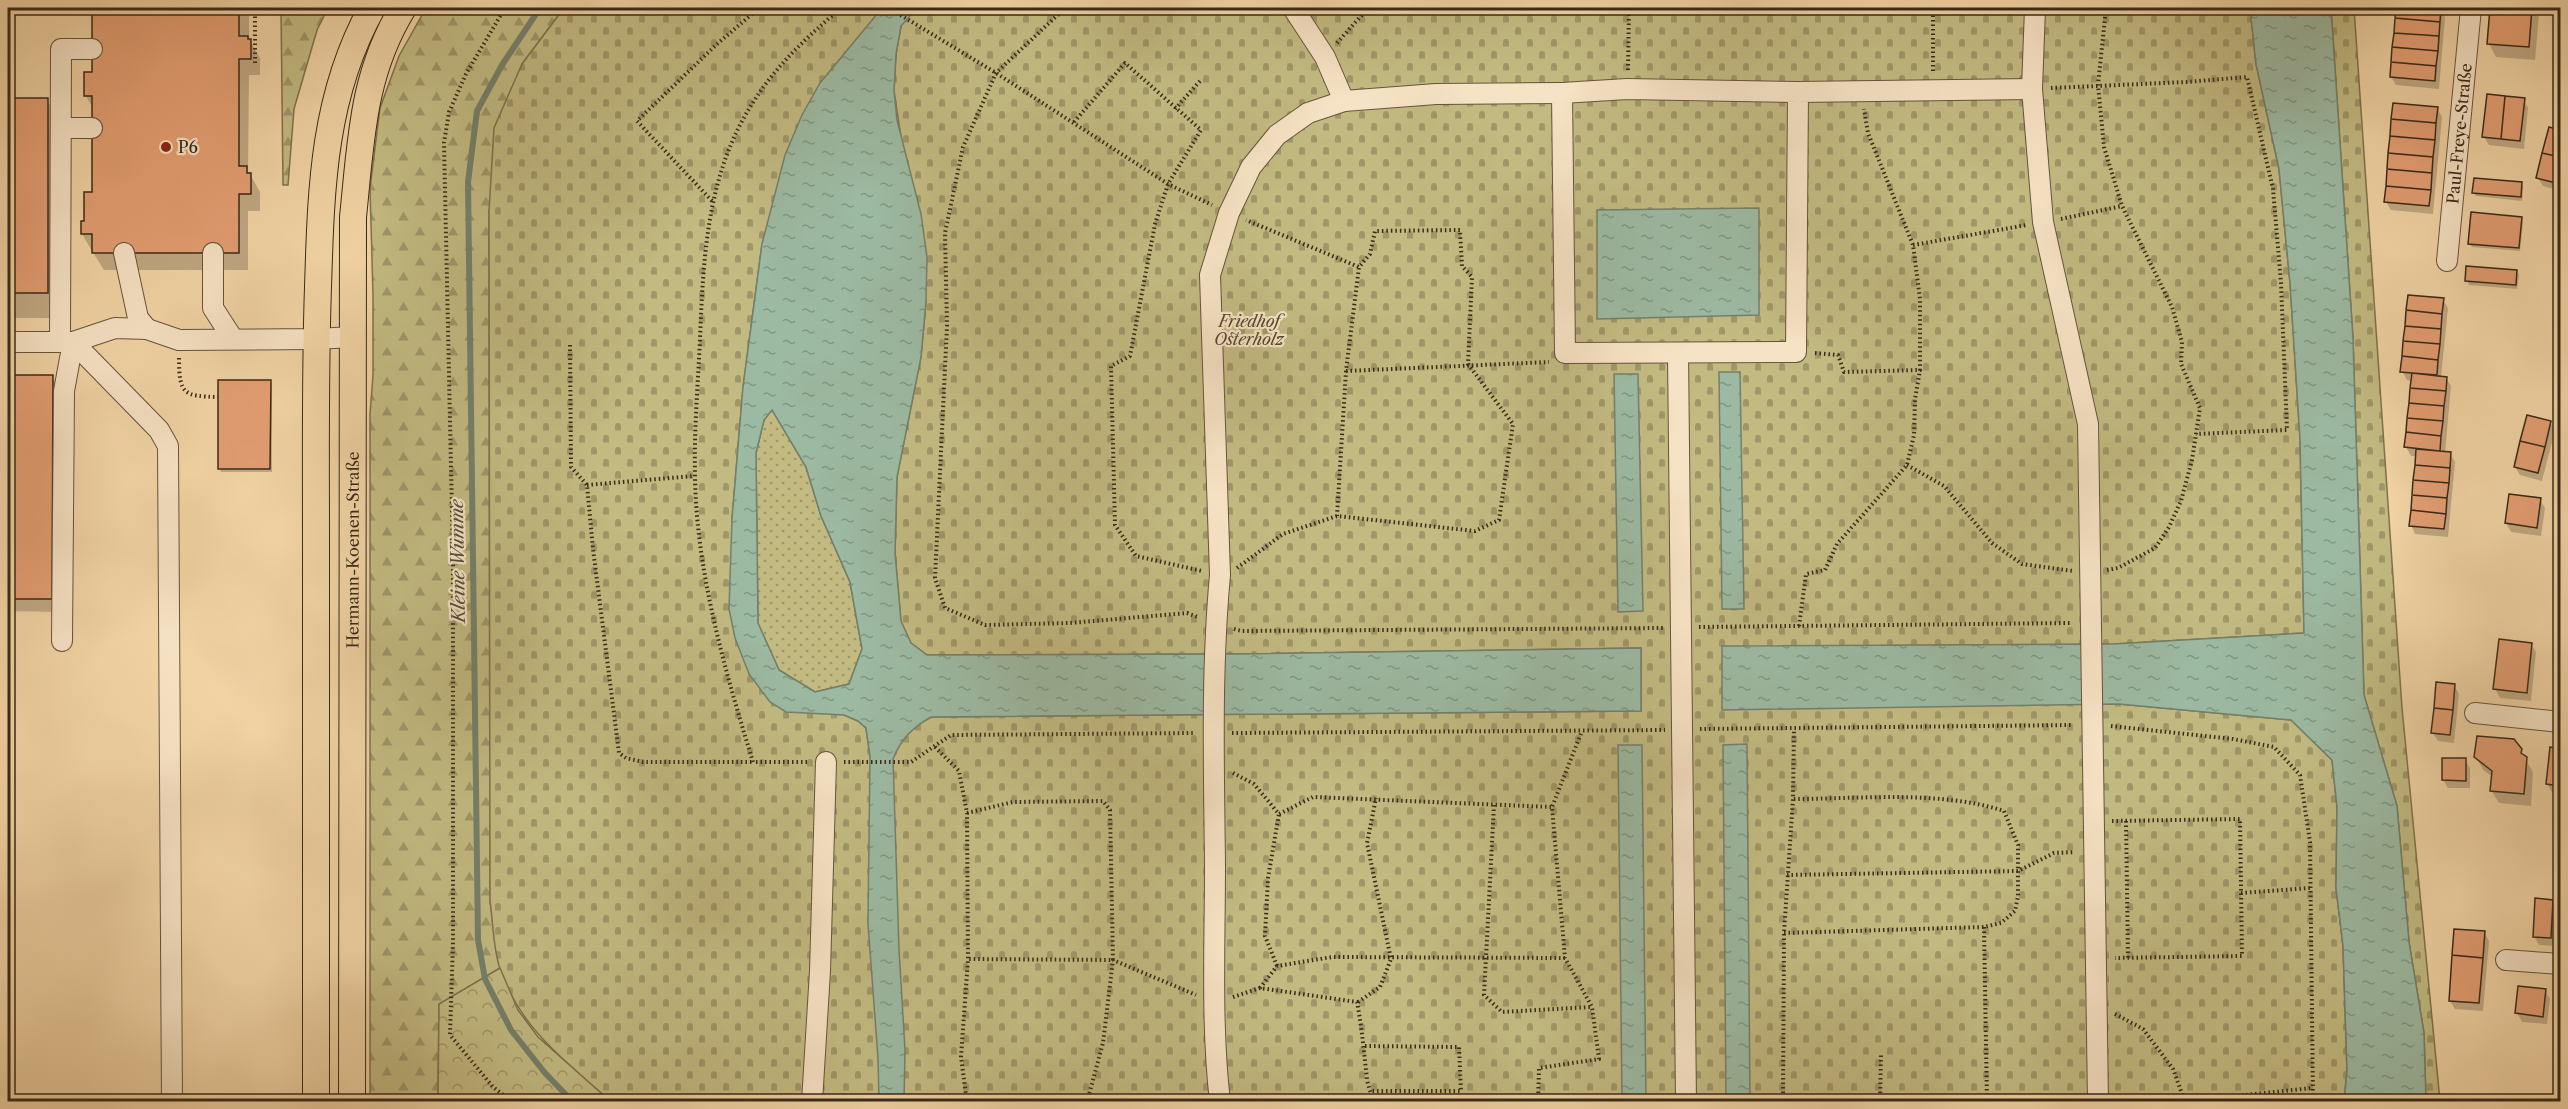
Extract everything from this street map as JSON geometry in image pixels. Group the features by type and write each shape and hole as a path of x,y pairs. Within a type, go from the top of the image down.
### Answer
{"main road":[{"path":"316,1101 316,339 321,184 337,94 350,55 372,8"},
{"name":"Hermann-Koenen-Straße","path":"352,1101 353,217 363,113 371,80 384,47 404,8"}],"street":[{"path":"1293,8 1324,57 1344,101"},
{"path":"2035,8 2032,89 2043,222 2088,424 2093,626 2093,822 2098,1101"},
{"name":"Paul-Freye-Straße","path":"2447,261 2471,8"},
{"path":"62,641 64,391 67,342 61,49 92,49"},
{"path":"1220,1101 1215,1004 1214,771 1215,634 1220,575 1210,275 1229,213 1251,167 1276,135 1308,113 1344,101 1436,94 1562,93 1627,89 1862,92 2032,89"},
{"path":"1562,93 1565,353 1678,353 1796,352 1798,92"},
{"path":"61,128 92,128"},
{"path":"124,253 138,318 147,329"},
{"path":"213,253 213,308 233,339"},
{"path":"8,342 67,342 115,328 147,329 179,340 352,337"},
{"path":"67,342 159,430 168,446 172,1101"},
{"path":"1678,353 1683,628 1686,1101"},
{"path":"2475,713 2560,722"},
{"path":"812,1101 818,1004 826,762"},
{"path":"2506,960 2560,964"}],"path":[{"path":"255,8 255,63"},
{"path":"505,8 466,74 449,112 444,143 453,560 453,943 450,1035 493,1088 512,1101"},
{"path":"712,202 637,121 716,45 759,8"},
{"path":"753,762 718,639 703,562 694,476 705,248 712,202 741,124 768,78 796,47 841,8"},
{"path":"889,8 1074,122 1168,184 1229,213 1359,267"},
{"path":"1065,8 996,73 963,147 945,233 947,326 935,578 945,608 985,625 1070,623 1187,613 1215,634 1242,631 2093,626"},
{"path":"1324,57 1368,8"},
{"path":"1627,89 1629,8"},
{"path":"1933,8 1933,90"},
{"path":"1907,465 1944,486 1992,543 2022,564 2092,573 2118,568 2155,548 2169,527 2181,501 2200,408 2181,364 2182,342 2172,307 2121,206 2104,147 2098,85 2106,8"},
{"path":"1074,122 1125,63 1201,130 1168,184 1155,224 1130,356 1111,366 1115,525 1136,556 1220,575 1242,567 1283,534 1337,516 1474,531 1499,520 1513,424 1468,364 1472,277 1462,266 1460,230 1375,231 1370,254 1359,267 1346,371 1337,516"},
{"path":"2032,89 2247,77 2273,189 2281,284 2287,430 2196,434"},
{"path":"1175,109 1200,81"},
{"path":"1799,626 1806,574 1825,570 1837,544 1907,465 1914,435 1915,399 1920,370 1920,298 1913,245 1868,134 1862,92"},
{"path":"1913,245 2121,206"},
{"path":"179,340 179,380 183,390 191,396 218,397"},
{"path":"570,345 571,466 587,485 593,549 620,753 626,758 643,762 911,762 951,735 1215,728 1582,731 1794,729 2093,720 2233,739 2274,747 2300,775 2310,842 2313,1101"},
{"path":"1796,352 1838,355 1845,372 1920,370"},
{"path":"1346,371 1549,362 1565,353"},
{"path":"587,485 694,476"},
{"path":"1783,1101 1784,933 1793,799 1794,729"},
{"path":"1538,1101 1539,1068 1599,1059 1592,1007 1565,958 1552,807 1582,731"},
{"path":"935,747 959,771 967,813 968,959 961,1057 967,1101"},
{"path":"1214,771 1237,774 1254,784 1279,814 1268,878 1265,936 1277,966"},
{"path":"1279,814 1313,797 1552,807"},
{"path":"1357,1002 1380,987 1391,959 1367,843 1376,798"},
{"path":"1784,933 1984,927 2001,923 2015,911 2018,871 2018,845 2004,811 1978,803 1924,799 1793,799"},
{"path":"967,813 1013,802 1103,801 1110,810 1113,960 968,959"},
{"path":"1494,805 1484,956 1484,995 1502,1012 1592,1007"},
{"path":"2093,822 2240,819 2242,956 2096,958"},
{"path":"2126,821 2128,958"},
{"path":"1787,875 2018,871 2054,854 2094,851"},
{"path":"2241,893 2310,888"},
{"path":"1984,927 1987,1101"},
{"path":"1260,988 1277,966 1332,957 1565,958"},
{"path":"2098,1004 2143,1029 2173,1069 2183,1101 2312,1088"},
{"path":"1365,1046 1459,1047 1461,1091 1372,1092"},
{"path":"1880,1101 1881,1054"}],"green space":[{"path":"281,8 328,8 317,30 294,109 288,185 283,185"},
{"path":"426,8 564,8 522,64 489,211 490,901 500,968 439,1005 438,1101 370,1102 370,414 373,375 373,295 370,188 380,108 399,56"},
{"name":"Friedhof Osterholz","path":"564,8 2250,8 2256,64 2279,169 2290,283 2300,439 2304,633 2114,644 1722,647 2119,704 2291,720 2332,760 2337,807 2336,888 2343,946 2347,1071 2344,1101 610,1101 546,1042 519,1009 500,969 490,901 489,211 494,128 522,64","holes":["901,26 896,54 894,91 926,302 921,357 897,477 895,553 901,622 911,643 927,655 1236,654 1641,648 1641,711 931,717 913,727 899,744 870,756 866,728 858,721 749,674 732,519 743,387 762,244"]},
{"path":"2331,8 2354,8 2402,708 2440,1101 2426,1101 2424,1033 2409,942 2397,806 2364,695 2353,338"},
{"path":"772,409 806,467 821,516 850,582 862,649 849,684 815,692 779,670 758,624 756,453 764,420"},
{"path":"500,968 518,1010 538,1037 610,1101 438,1101 439,1004"}],"water":[{"path":"882,8 917,8 901,26 896,54 894,91 897,120 921,214 927,257 921,357 897,477 895,553 901,621 911,643 927,655 1236,654 1641,648 1641,711 931,717 908,735 893,759 899,949 905,1050 904,1101 879,1101 868,924 870,756 866,728 858,721 844,715 786,712 770,702 749,674 735,638 729,609 732,519 743,387 762,244 785,155 802,115 820,83","holes":["772,410 806,467 821,516 850,582 862,649 849,684 815,692 779,670 758,623 756,453 764,420"]},
{"path":"2250,8 2331,8 2353,338 2364,695 2397,806 2409,942 2424,1033 2426,1101 2344,1101 2347,1071 2343,946 2336,888 2337,807 2332,760 2291,720 2119,704 1722,710 1722,646 2114,644 2304,633 2300,439 2290,283 2279,169 2256,64"},
{"path":"1759,208 1759,315 1597,319 1597,210"},
{"path":"1719,372 1740,372 1744,609 1722,609"},
{"path":"1614,374 1638,374 1643,611 1618,612"},
{"path":"1747,744 1750,1101 1726,1101 1723,745"},
{"path":"1618,745 1642,745 1646,1101 1622,1101"}],"building":[{"name":"P6","path":"92,8 239,8 239,36 248,36 248,39 251,39 251,59 239,59 239,166 247,166 247,173 251,173 251,194 239,194 239,253 92,253 92,234 81,234 81,221 84,221 84,192 92,192 92,96 84,96 84,72 92,72"},
{"path":"2396,8 2441,8 2440,22 2395,18"},
{"path":"2490,8 2532,8 2529,47 2487,44"},
{"path":"2395,18 2440,22 2439,36 2394,33"},
{"path":"2394,33 2439,36 2438,51 2392,47"},
{"path":"2392,47 2438,51 2436,66 2391,62"},
{"path":"2391,62 2436,66 2435,81 2390,77"},
{"path":"2487,94 2505,96 2501,139 2482,137"},
{"path":"2505,96 2525,98 2520,141 2501,139"},
{"path":"8,98 48,98 48,293 8,293"},
{"path":"2393,103 2438,107 2436,123 2391,119"},
{"path":"2391,119 2436,123 2435,140 2390,136"},
{"path":"2549,127 2560,130 2560,157 2542,153"},
{"path":"2390,136 2435,140 2433,157 2388,153"},
{"path":"2388,153 2433,157 2432,173 2387,169"},
{"path":"2542,153 2560,157 2560,184 2536,178"},
{"path":"2387,169 2432,173 2431,190 2386,186"},
{"path":"2474,178 2522,182 2521,197 2472,193"},
{"path":"2386,186 2431,190 2429,206 2384,202"},
{"path":"2471,212 2522,217 2519,248 2468,244"},
{"path":"2466,266 2517,270 2516,285 2465,281"},
{"path":"2408,295 2444,298 2442,314 2406,310"},
{"path":"2406,310 2442,314 2441,329 2405,326"},
{"path":"2405,326 2441,329 2440,344 2403,341"},
{"path":"2403,341 2440,344 2438,360 2402,356"},
{"path":"2402,356 2438,360 2437,375 2400,372"},
{"path":"2412,373 2447,377 2446,391 2410,388"},
{"path":"8,375 53,375 52,599 8,599"},
{"path":"218,380 271,380 270,469 218,469"},
{"path":"2410,388 2446,391 2444,406 2409,403"},
{"path":"2409,403 2444,406 2443,421 2407,418"},
{"path":"2527,415 2551,421 2545,447 2520,441"},
{"path":"2407,418 2443,421 2441,436 2406,432"},
{"path":"2406,432 2441,436 2440,451 2404,447"},
{"path":"2520,441 2545,447 2538,473 2514,467"},
{"path":"2416,449 2451,452 2450,468 2415,465"},
{"path":"2415,465 2450,468 2449,483 2413,480"},
{"path":"2413,480 2449,483 2447,498 2412,495"},
{"path":"2509,494 2541,498 2537,528 2505,523"},
{"path":"2412,495 2447,498 2446,514 2411,510"},
{"path":"2411,510 2446,514 2444,529 2409,526"},
{"path":"2499,639 2532,643 2527,693 2493,689"},
{"path":"2436,682 2455,684 2453,710 2434,708"},
{"path":"2434,708 2453,710 2450,735 2431,733"},
{"path":"2477,736 2514,739 2522,749 2521,753 2527,757 2524,794 2490,791 2492,771 2474,757"},
{"path":"2550,747 2560,749 2560,786 2546,784"},
{"path":"2442,758 2466,758 2466,781 2442,780"},
{"path":"2535,898 2553,900 2551,938 2533,937"},
{"path":"2454,929 2485,931 2483,958 2452,955"},
{"path":"2452,955 2483,958 2479,1003 2449,1001"},
{"path":"2518,986 2546,989 2543,1017 2515,1013"}],"waterway":[{"name":"Kleine Wümme","path":"540,8 502,65 477,111 468,182 478,940 485,979 511,1030 545,1073 573,1102"}],"place":[{"name":"P6","path":"166,147"}]}
